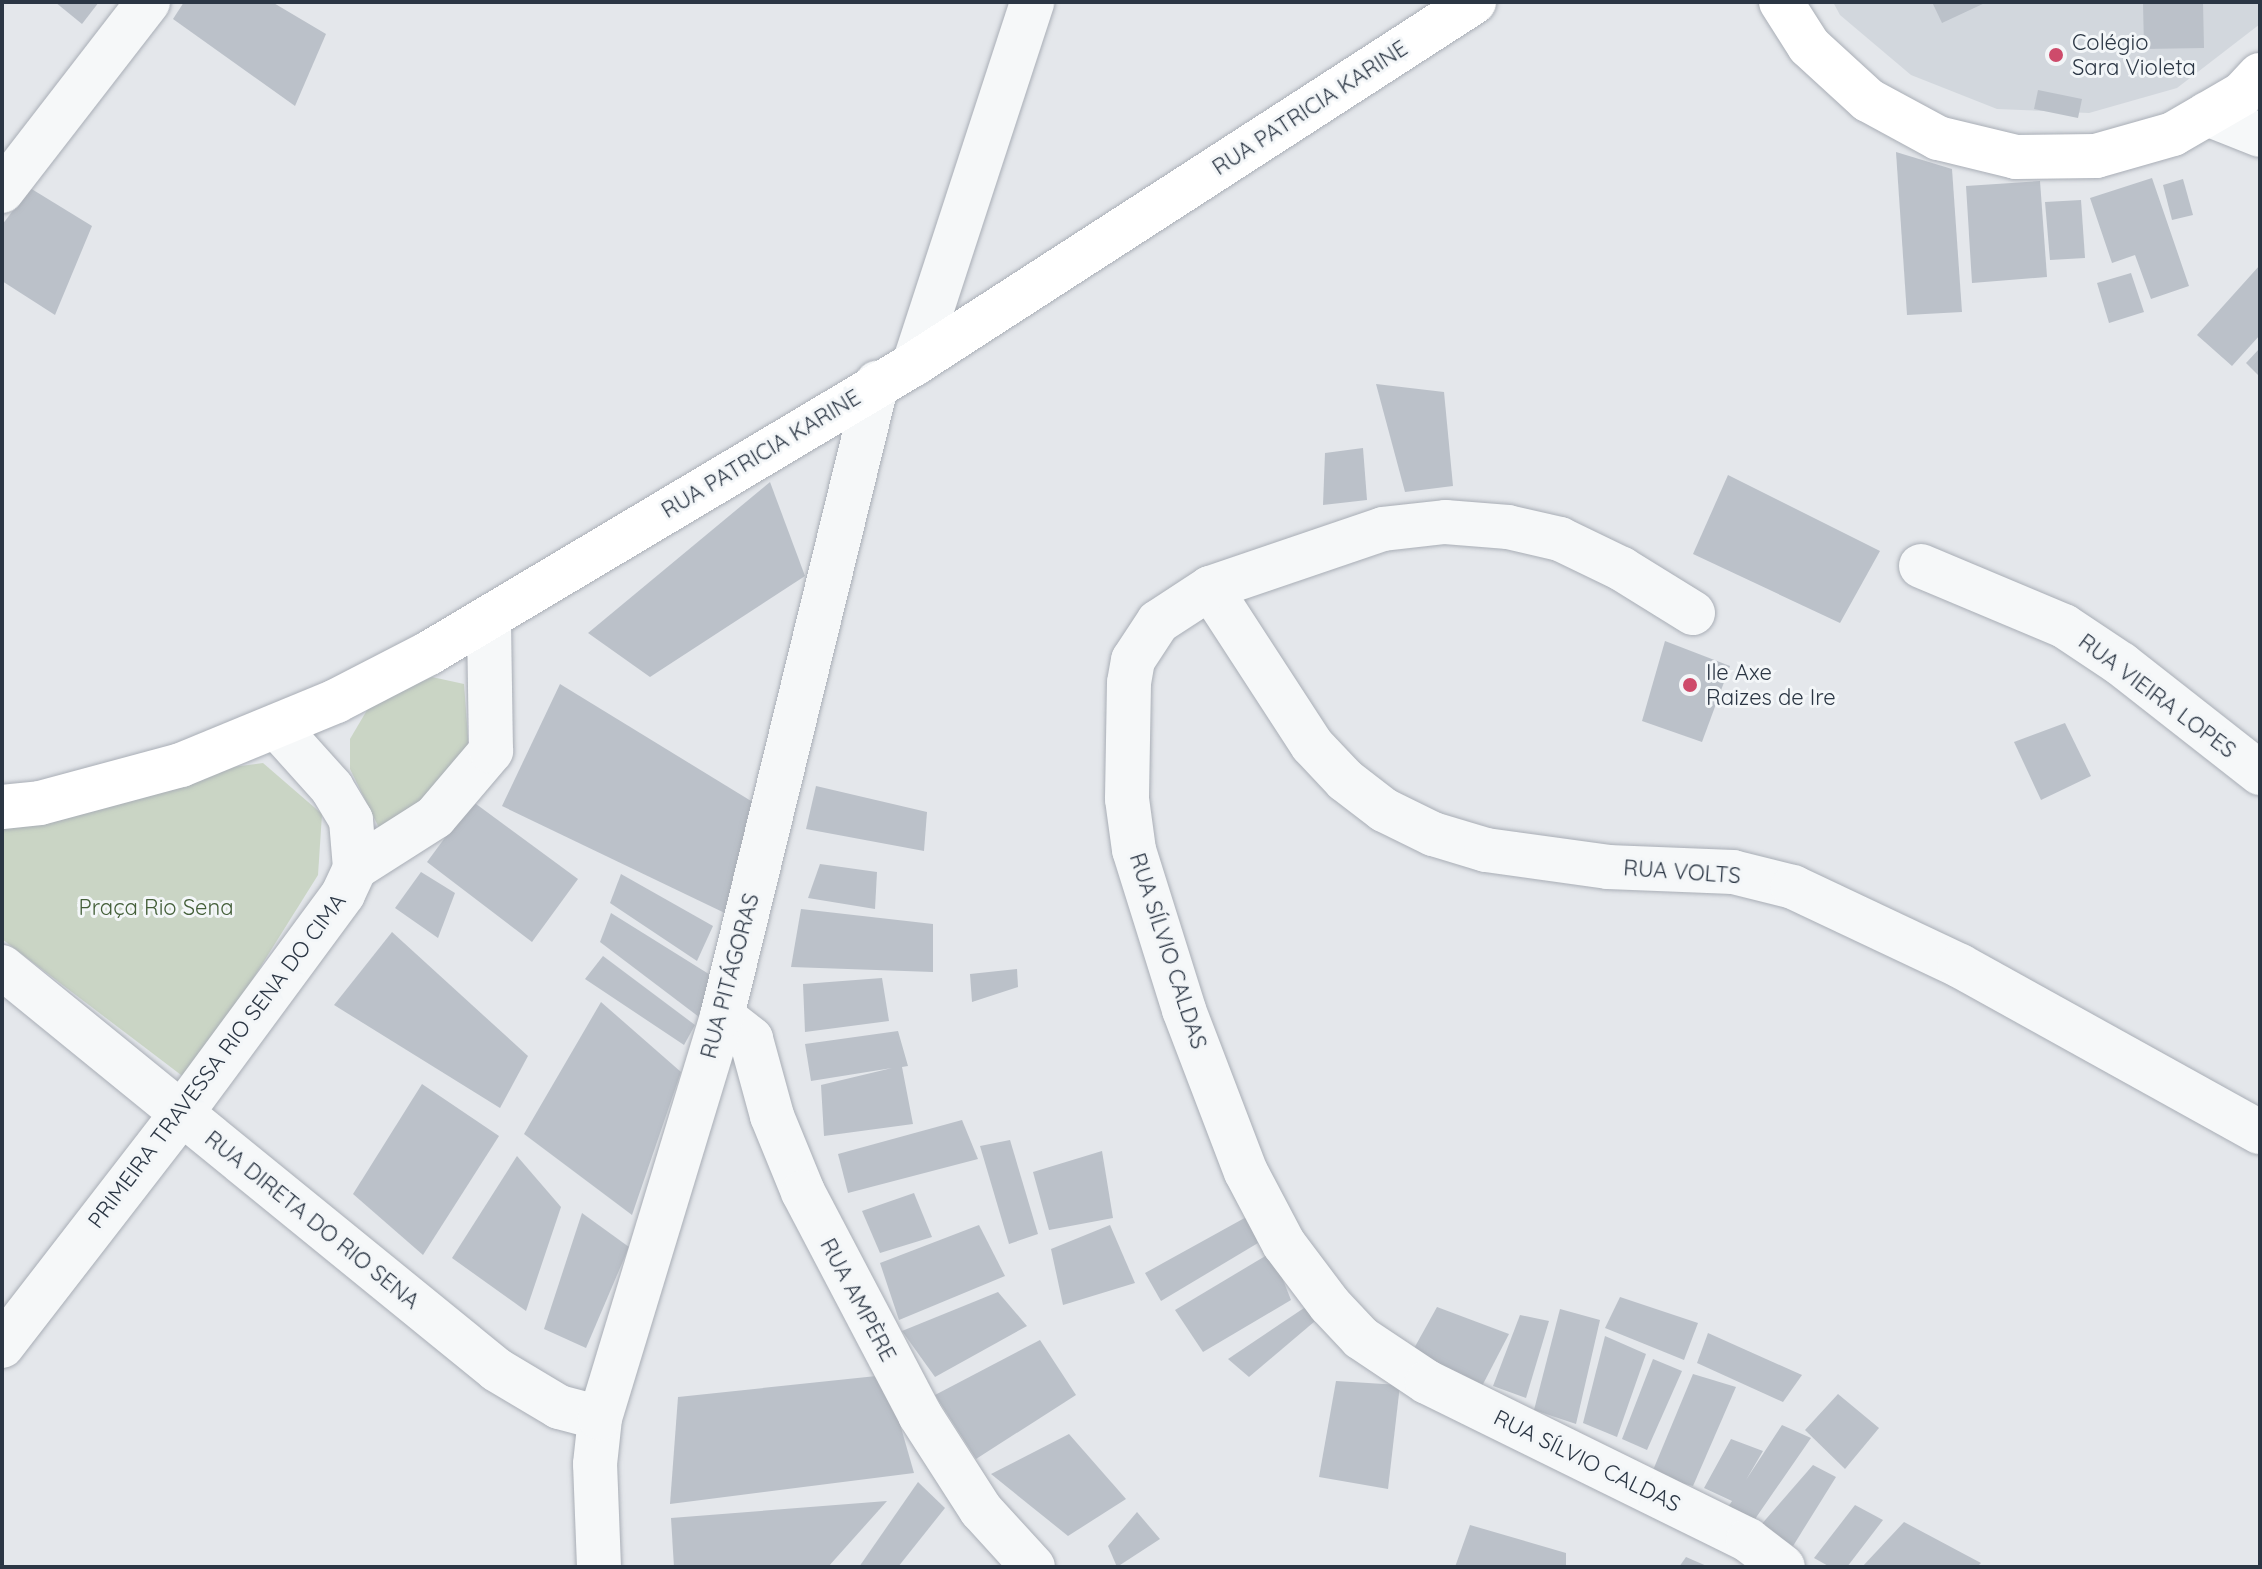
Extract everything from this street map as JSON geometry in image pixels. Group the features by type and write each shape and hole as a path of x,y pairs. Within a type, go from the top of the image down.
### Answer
{"main road":[{"name":"RUA PATRICIA KARINE","path":"2,807 40,803 181,765 277,727 489,620 896,374 1474,2"},
{"path":"1781,2 1809,46 1868,100 1938,138 2016,157 2096,156 2173,134 2242,94 2260,75"}],"street":[{"path":"2,191 148,2"},
{"name":"RUA PITÁGORAS","path":"599,1567 595,1464 600,1418 722,1016 896,374 1032,2"},
{"path":"2207,114 2260,135"},
{"name":"RUA SÍLVIO CALDAS","path":"1693,613 1622,569 1560,539 1508,527 1445,522 1383,529 1210,588 1158,622 1133,660 1125,756 1127,799 1134,850 1184,1010 1246,1172 1284,1244 1361,1338 1427,1382 1748,1540 1783,1567"},
{"name":"RUA VIEIRA LOPES","path":"1921,566 2064,626 2121,664 2260,773"},
{"name":"RUA VOLTS","path":"1210,588 1312,745 1345,780 1384,810 1433,834 1486,850 1608,867 1733,872 1793,887 1960,966 2260,1132"},
{"path":"355,868 435,817 491,751 489,620"},
{"name":"PRIMEIRA TRAVESSA RIO SENA DO CIMA","path":"2,1346 181,1114 343,894 355,868 351,820 332,788 277,727"},
{"name":"RUA DIRETA DO RIO SENA","path":"2,967 497,1370 559,1407 600,1418"},
{"name":"RUA AMPÈRE","path":"722,1016 751,1039 772,1116 803,1192 920,1415 981,1510 1033,1567"}],"shaded area":[{"name":"Colégio Sara Violeta","path":"1833,2 2260,2 2260,24 2177,88 2089,113 1997,109 1911,75 1840,15"}],"green space":[{"path":"432,677 464,684 469,751 384,838 350,769 350,739 370,705"},
{"name":"Praça Rio Sena","path":"263,763 322,814 318,875 189,1081 2,939 2,828 217,769"}],"building":[{"path":"55,2 99,2 82,24"},
{"path":"184,2 272,2 326,34 295,106 173,19"},
{"path":"1932,2 1987,2 1942,23"},
{"path":"2143,2 2203,2 2204,48 2144,49"},
{"path":"2038,90 2082,99 2078,118 2034,109"},
{"path":"1896,152 1952,169 1962,312 1907,315"},
{"path":"2152,178 2189,286 2151,299 2135,255 2112,263 2090,198"},
{"path":"2183,179 2193,215 2172,220 2163,185"},
{"path":"2040,181 2047,277 1972,283 1966,186"},
{"path":"30,188 92,226 55,315 2,281 2,225"},
{"path":"2081,200 2085,258 2050,260 2045,202"},
{"path":"2260,265 2260,335 2232,366 2197,335"},
{"path":"2131,273 2144,312 2109,323 2097,283"},
{"path":"2260,348 2260,377 2246,363"},
{"path":"1376,384 1444,392 1453,486 1405,492"},
{"path":"1363,448 1367,500 1323,505 1325,453"},
{"path":"1728,475 1880,551 1840,623 1693,554"},
{"path":"770,482 805,576 650,677 588,633"},
{"path":"1665,641 1730,666 1702,742 1642,721"},
{"path":"560,684 756,804 731,916 502,806"},
{"path":"2065,723 2091,776 2041,800 2014,742"},
{"path":"816,786 927,812 924,851 806,829"},
{"path":"472,801 578,879 532,942 427,862"},
{"path":"820,864 877,872 875,909 808,898"},
{"path":"421,872 455,893 438,938 395,908"},
{"path":"621,874 713,926 697,961 610,903"},
{"path":"801,909 933,924 933,972 791,967"},
{"path":"611,913 712,976 703,1020 600,942"},
{"path":"392,932 528,1056 500,1108 334,1005"},
{"path":"603,956 695,1025 684,1045 585,979"},
{"path":"1017,969 1018,987 972,1002 970,974"},
{"path":"882,978 889,1021 805,1032 803,984"},
{"path":"601,1002 681,1072 632,1215 524,1134"},
{"path":"898,1031 908,1066 902,1067 913,1124 824,1136 821,1085 892,1068 811,1081 805,1044"},
{"path":"422,1084 499,1136 423,1255 353,1194"},
{"path":"962,1120 978,1159 848,1193 838,1154"},
{"path":"1010,1140 1038,1234 1009,1244 980,1146"},
{"path":"1102,1151 1113,1218 1049,1230 1033,1172"},
{"path":"517,1156 561,1207 526,1311 452,1258"},
{"path":"914,1193 932,1237 880,1253 862,1211"},
{"path":"582,1213 629,1247 586,1348 544,1329"},
{"path":"1250,1215 1258,1243 1161,1301 1145,1273"},
{"path":"979,1225 1005,1276 899,1320 880,1263"},
{"path":"1110,1225 1135,1283 1063,1305 1051,1249"},
{"path":"1272,1252 1291,1300 1203,1352 1175,1310"},
{"path":"998,1292 1027,1326 935,1377 902,1331"},
{"path":"1620,1297 1698,1323 1684,1360 1605,1328"},
{"path":"1437,1307 1509,1334 1481,1388 1412,1352"},
{"path":"1304,1308 1321,1316 1249,1377 1228,1359"},
{"path":"1560,1309 1600,1320 1576,1424 1534,1410"},
{"path":"1520,1315 1549,1321 1526,1398 1493,1386"},
{"path":"1708,1333 1802,1375 1783,1402 1697,1363"},
{"path":"1605,1336 1646,1354 1617,1437 1583,1423"},
{"path":"1040,1340 1076,1395 976,1459 935,1395"},
{"path":"1653,1359 1682,1371 1647,1450 1622,1439"},
{"path":"1693,1374 1736,1387 1693,1486 1651,1475"},
{"path":"886,1375 914,1473 670,1504 678,1397"},
{"path":"1336,1381 1400,1385 1388,1489 1319,1477"},
{"path":"1838,1394 1879,1428 1845,1469 1805,1430"},
{"path":"1782,1425 1811,1438 1755,1519 1728,1507 1732,1501 1704,1488 1731,1439 1763,1451 1746,1480"},
{"path":"1069,1434 1126,1499 1068,1536 991,1474"},
{"path":"1813,1465 1836,1477 1793,1546 1760,1526"},
{"path":"918,1482 945,1508 898,1567 859,1567"},
{"path":"887,1501 828,1567 674,1567 671,1518"},
{"path":"1855,1505 1883,1520 1847,1567 1830,1567 1814,1558"},
{"path":"1137,1512 1160,1539 1117,1567 1108,1546"},
{"path":"1904,1522 1981,1563 1977,1567 1862,1567"},
{"path":"1470,1525 1566,1553 1566,1567 1455,1567"},
{"path":"1686,1557 1709,1567 1679,1567"}],"place":[{"name":"Colégio Sara Violeta","path":"2056,55"},
{"name":"Ile Axe Raizes de Ire","path":"1690,685"}]}
